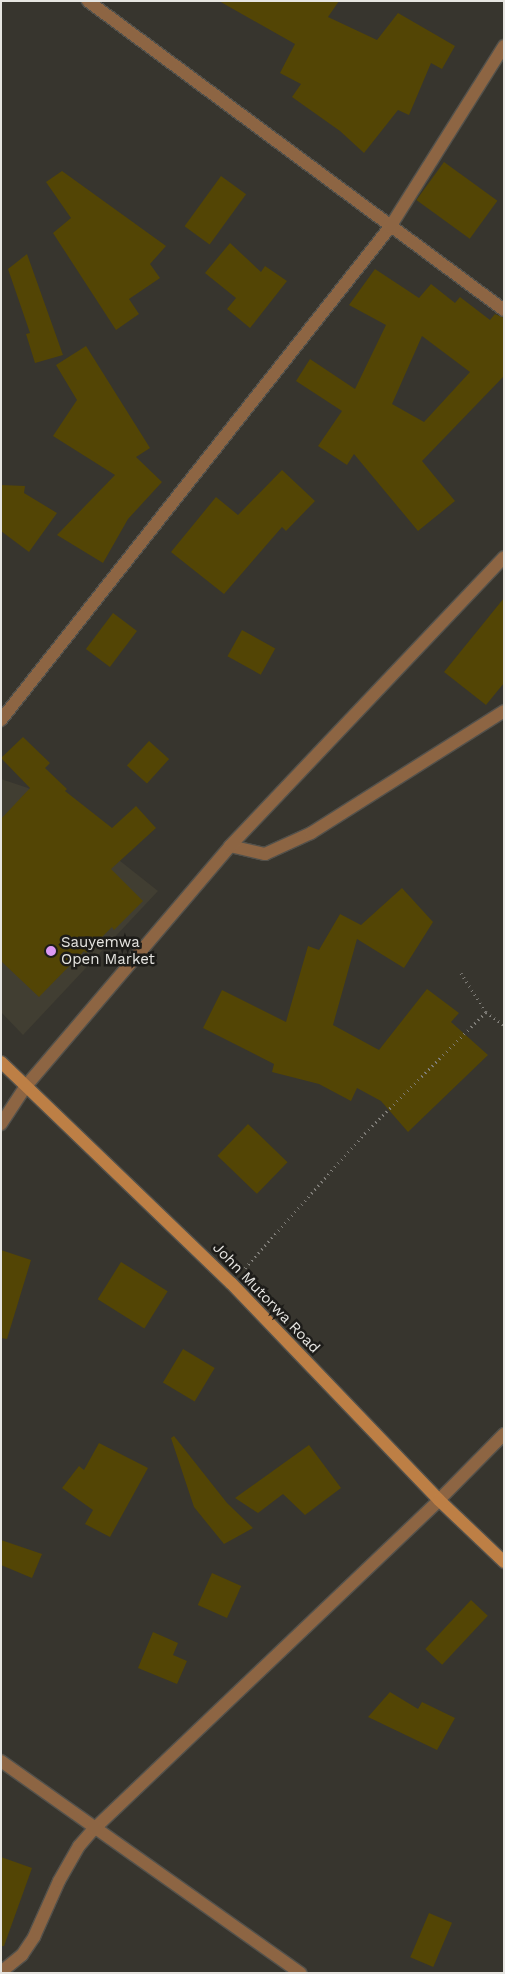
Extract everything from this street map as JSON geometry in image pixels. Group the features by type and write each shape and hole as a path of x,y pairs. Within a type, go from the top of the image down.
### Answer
{"street":[{"path":"88,1 504,310"},
{"path":"1,720 390,227 504,46"},
{"path":"1,1124 26,1086 230,846 504,557"},
{"path":"230,846 265,854 311,833 504,711"},
{"name":"John Mutorwa Road","path":"1,1062 231,1283 439,1500 504,1562"},
{"path":"1,1972 22,1955 34,1937 59,1881 79,1846 94,1829 439,1500 504,1434"},
{"path":"1,1761 94,1829 300,1973"}],"path":[{"path":"461,973 486,1012 504,1025"},
{"path":"231,1283 365,1133 486,1012"}],"shaded area":[{"name":"Sauyemwa Open Market","path":"1,779 28,788 158,891 23,1035 1,1012"}],"building":[{"path":"219,1 339,1 328,17 377,40 398,13 455,46 442,69 431,63 409,115 398,110 364,153 340,131 292,97 301,84 280,73 295,44"},
{"path":"444,162 497,201 470,239 416,200"},
{"path":"62,171 166,246 150,264 160,278 129,299 139,314 116,330 53,233 71,218 46,182"},
{"path":"221,176 246,194 210,244 185,226"},
{"path":"230,243 261,272 265,266 287,281 250,328 227,309 236,298 205,273"},
{"path":"27,254 63,355 35,363 26,334 30,333 8,269"},
{"path":"375,269 419,298 431,284 455,303 460,297 490,320 495,314 504,318 504,376 422,461 455,501 418,531 354,454 347,465 318,446 342,411 296,381 310,359 355,389 386,325 349,305","holes":["422,336 470,372 424,422 392,404"]},
{"path":"86,346 150,448 136,457 162,482 128,519 103,563 57,535 115,475 53,436 77,400 56,365"},
{"path":"282,470 315,501 286,531 282,527 224,594 171,552 216,497 238,515"},
{"path":"1,485 25,486 24,493 57,513 29,552 1,531"},
{"path":"504,598 504,683 486,705 444,672"},
{"path":"113,613 137,631 110,667 86,649"},
{"path":"242,630 275,648 261,675 227,656"},
{"name":"Sauyemwa Open Market","path":"23,737 50,763 45,768 67,789 65,791 112,828 136,806 156,828 111,869 143,901 114,930 112,927 86,953 84,951 39,997 1,961 1,819 30,788 1,758"},
{"path":"149,741 169,759 147,784 127,766"},
{"path":"402,888 433,922 404,968 357,939 333,1025 379,1050 427,989 459,1013 451,1022 488,1055 408,1132 381,1101 357,1088 351,1101 319,1084 272,1072 274,1064 203,1028 222,990 286,1022 308,946 319,950 340,914 361,925"},
{"path":"248,1124 288,1162 257,1194 217,1156"},
{"path":"1,1250 31,1260 7,1339 1,1338"},
{"path":"121,1262 168,1291 144,1328 98,1299"},
{"path":"183,1349 215,1368 195,1401 163,1382"},
{"path":"174,1436 227,1503 253,1528 224,1544 194,1507 171,1438"},
{"path":"99,1443 148,1468 110,1537 85,1524 93,1510 62,1488 79,1466 84,1470"},
{"path":"309,1445 341,1488 305,1515 283,1494 258,1513 235,1498"},
{"path":"1,1540 42,1554 32,1578 1,1565"},
{"path":"212,1573 241,1586 227,1618 198,1605"},
{"path":"471,1600 488,1616 442,1665 425,1649"},
{"path":"153,1632 178,1643 173,1655 187,1661 177,1684 138,1668"},
{"path":"390,1692 418,1709 422,1702 455,1718 437,1750 368,1717"},
{"path":"1,1857 32,1868 4,1946 1,1946"},
{"path":"429,1913 452,1923 433,1967 410,1957"}],"place":[{"name":"Sauyemwa Open Market","path":"51,951"}]}
